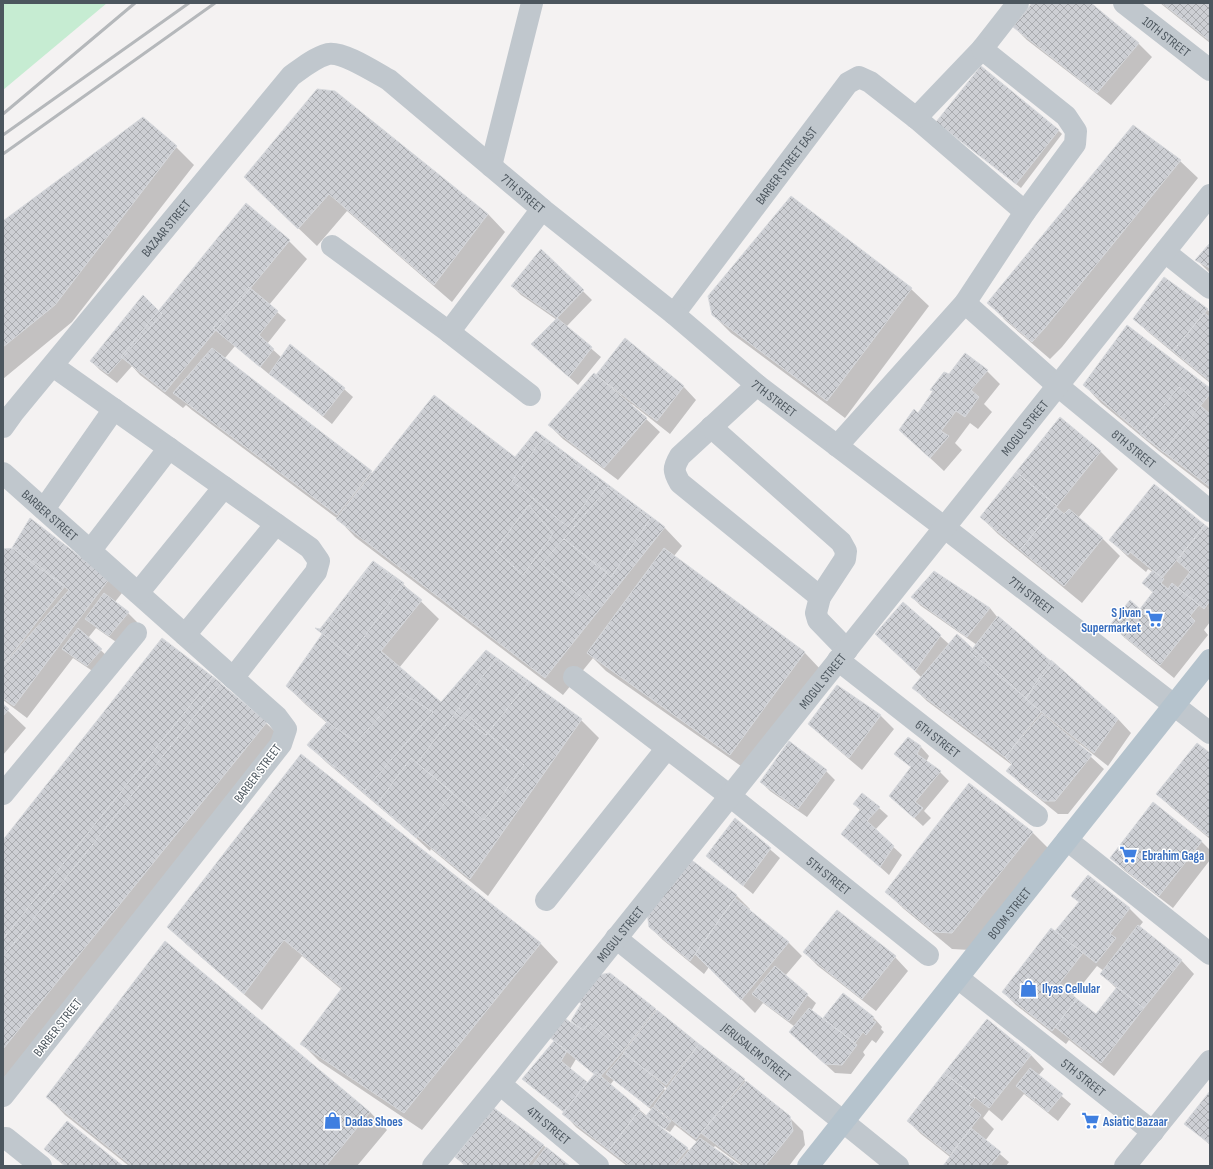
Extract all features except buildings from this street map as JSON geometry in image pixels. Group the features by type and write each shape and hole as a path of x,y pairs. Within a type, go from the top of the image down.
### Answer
{"main road":[{"name":"BOOM STREET","path":"808,1166 1210,660"}],"street":[{"path":"491,166 532,3"},
{"path":"1018,3 982,49 916,118 1025,212"},
{"name":"10TH STREET","path":"1124,3 1210,70"},
{"path":"837,446 965,303 1025,212 1075,144 1076,131 1066,116 982,49"},
{"name":"BAZAAR STREET","path":"3,427 291,76 316,59 330,54 345,57"},
{"name":"7TH STREET","path":"345,57 367,67 389,80 542,209 674,314 756,385 945,528 1210,733"},
{"name":"BARBER STREET EAST","path":"674,314 848,83 859,77 870,82 916,118"},
{"name":"MOGUL STREET","path":"433,1166 1210,195"},
{"path":"449,332 542,209"},
{"path":"332,246 449,332 530,395"},
{"path":"1165,252 1210,288"},
{"name":"8TH STREET","path":"965,303 1058,386 1210,511"},
{"path":"53,366 310,548 318,561 316,572 233,678"},
{"path":"711,428 841,542 846,551 845,559 820,597 680,483 675,475 674,467 680,456 756,385"},
{"path":"44,509 114,409"},
{"path":"90,550 169,448"},
{"name":"BARBER STREET","path":"3,473 277,717 286,729 281,744 3,1096"},
{"path":"138,593 224,487"},
{"path":"185,635 276,524"},
{"name":"6TH STREET","path":"820,597 816,614 818,620 842,655 1037,816"},
{"path":"3,794 136,633"},
{"name":"5TH STREET","path":"574,676 730,796 928,955"},
{"path":"546,900 667,748"},
{"path":"1067,840 1210,954"},
{"name":"JERUSALEM STREET","path":"616,938 898,1166"},
{"name":"5TH STREET","path":"958,978 1152,1132"},
{"path":"1125,1166 1210,1061"},
{"name":"4TH STREET","path":"500,1084 598,1166"},
{"path":"4,1137 41,1166"}],"green space":[{"path":"3,3 107,3 3,90"}],"railway":[{"path":"3,114 135,3"},
{"path":"3,135 189,3"},
{"path":"3,154 215,3"}],"place":[{"name":"S Jivan Supermarket","path":"1154,619"},
{"name":"Ebrahim Gaga","path":"1129,855"},
{"name":"Ilyas Cellular","path":"1029,988"},
{"name":"Dadas Shoes","path":"332,1121"},
{"name":"Asiatic Bazaar","path":"1090,1121"}]}
